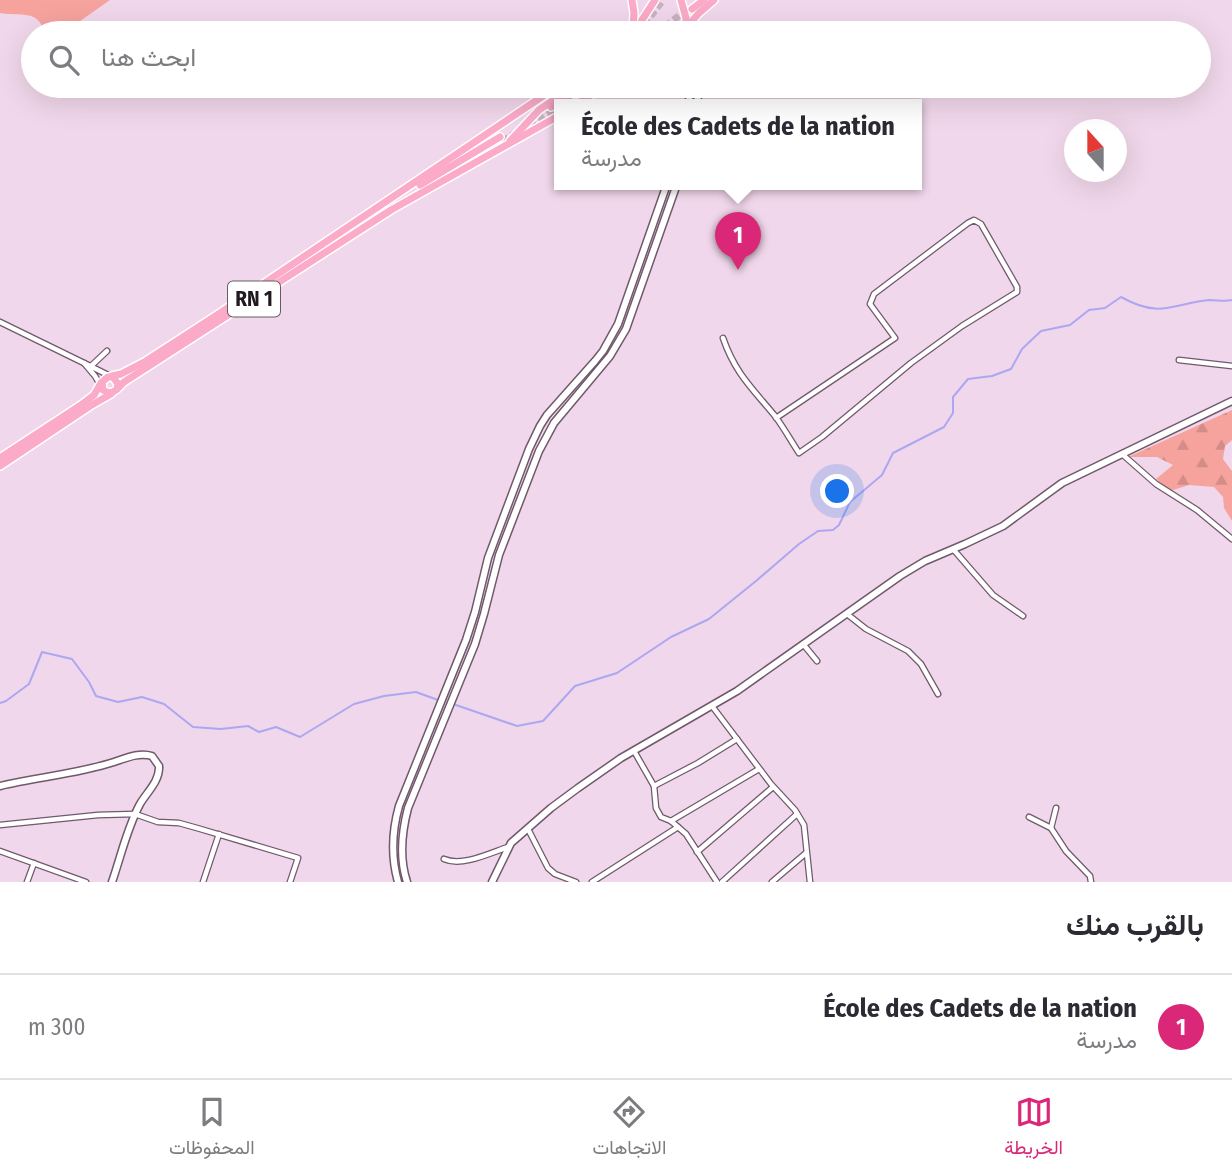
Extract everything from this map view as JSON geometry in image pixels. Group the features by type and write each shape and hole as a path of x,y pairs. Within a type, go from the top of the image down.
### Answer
{"main road":[{"path":"632,0 634,21"},
{"path":"641,21 655,0"},
{"path":"681,0 686,21"},
{"path":"691,8 702,0"},
{"path":"693,21 715,0"},
{"path":"497,128 541,98"},
{"path":"497,128 526,114 550,98"},
{"path":"382,204 502,142 554,100"},
{"name":"RN 1","path":"0,466 115,391 124,382 391,210 554,111"},
{"name":"RN 1","path":"0,458 81,405 105,381 146,361 497,128"},
{"path":"105,381 117,381 115,391 107,393 105,381"}],"street":[{"path":"398,882 394,862 394,828 403,795 471,627 488,558 529,449 547,415 595,361 618,324 665,190"},
{"path":"407,882 403,861 403,830 411,798 475,644 497,562 545,439 569,403 610,356 626,329 675,190"},
{"path":"723,338 742,378 776,418 799,453 911,363 962,326 1017,292 1017,287 981,225 974,220 968,223 874,294 870,304 895,338 776,418"},
{"path":"0,322 84,363 105,381"},
{"path":"90,368 107,351"},
{"path":"1179,360 1232,366"},
{"path":"90,368 105,381"},
{"path":"492,882 509,846 551,808 634,751 737,691 908,570 1003,526 1062,483 1232,401"},
{"path":"1121,454 1156,484 1197,510 1232,539"},
{"path":"953,549 993,595 1023,616"},
{"path":"846,613 866,629 908,651 921,664 938,694"},
{"path":"803,644 817,661"},
{"path":"712,706 804,825 810,882"},
{"path":"654,786 737,739"},
{"path":"634,751 654,786 656,808 660,817 671,821 686,834 719,882 797,814"},
{"path":"0,786 90,770 145,754 152,756 156,760 158,778 145,794 135,814 113,882"},
{"path":"671,821 759,769"},
{"path":"697,852 773,787"},
{"path":"1051,828 1056,808"},
{"path":"0,825 135,814 158,822 179,823 298,858 290,882"},
{"path":"1029,817 1051,828 1066,851 1090,877 1091,882"},
{"path":"592,882 678,827"},
{"path":"526,831 548,868 555,874 576,882"},
{"path":"204,882 219,834"},
{"path":"444,859 460,862 509,846"},
{"path":"0,851 86,882"},
{"path":"772,882 807,852"},
{"path":"27,882 34,863"}],"green space":[{"path":"0,0 110,0 80,21 39,21 27,15 0,13"},
{"path":"1232,410 1232,440 1225,446 1223,459 1232,471 1232,521 1224,508 1223,497 1214,487 1189,485 1170,491 1156,479 1173,465 1157,457 1128,457"}],"waterway":[{"path":"453,704 517,726 543,721 575,686 617,673 671,637 709,619 799,544 818,531 833,530 839,525 850,502 882,475 893,453 944,427 953,413 953,397 968,379 992,376 1011,369 1022,349 1041,331 1070,325 1089,310 1105,308 1121,297 1156,309 1209,300 1232,300"},
{"path":"0,703 29,684 42,652 72,659 96,696 118,702 142,697 164,704 193,727 221,729 248,726 259,732 276,727 300,737 354,704 384,696 416,692 438,700"}],"tunnel":[{"path":"647,21 663,0"},
{"path":"672,21 690,7"},
{"path":"502,141 554,111"}],"place":[{"name":"École des Cadets de la nation","path":"738,270"}]}
